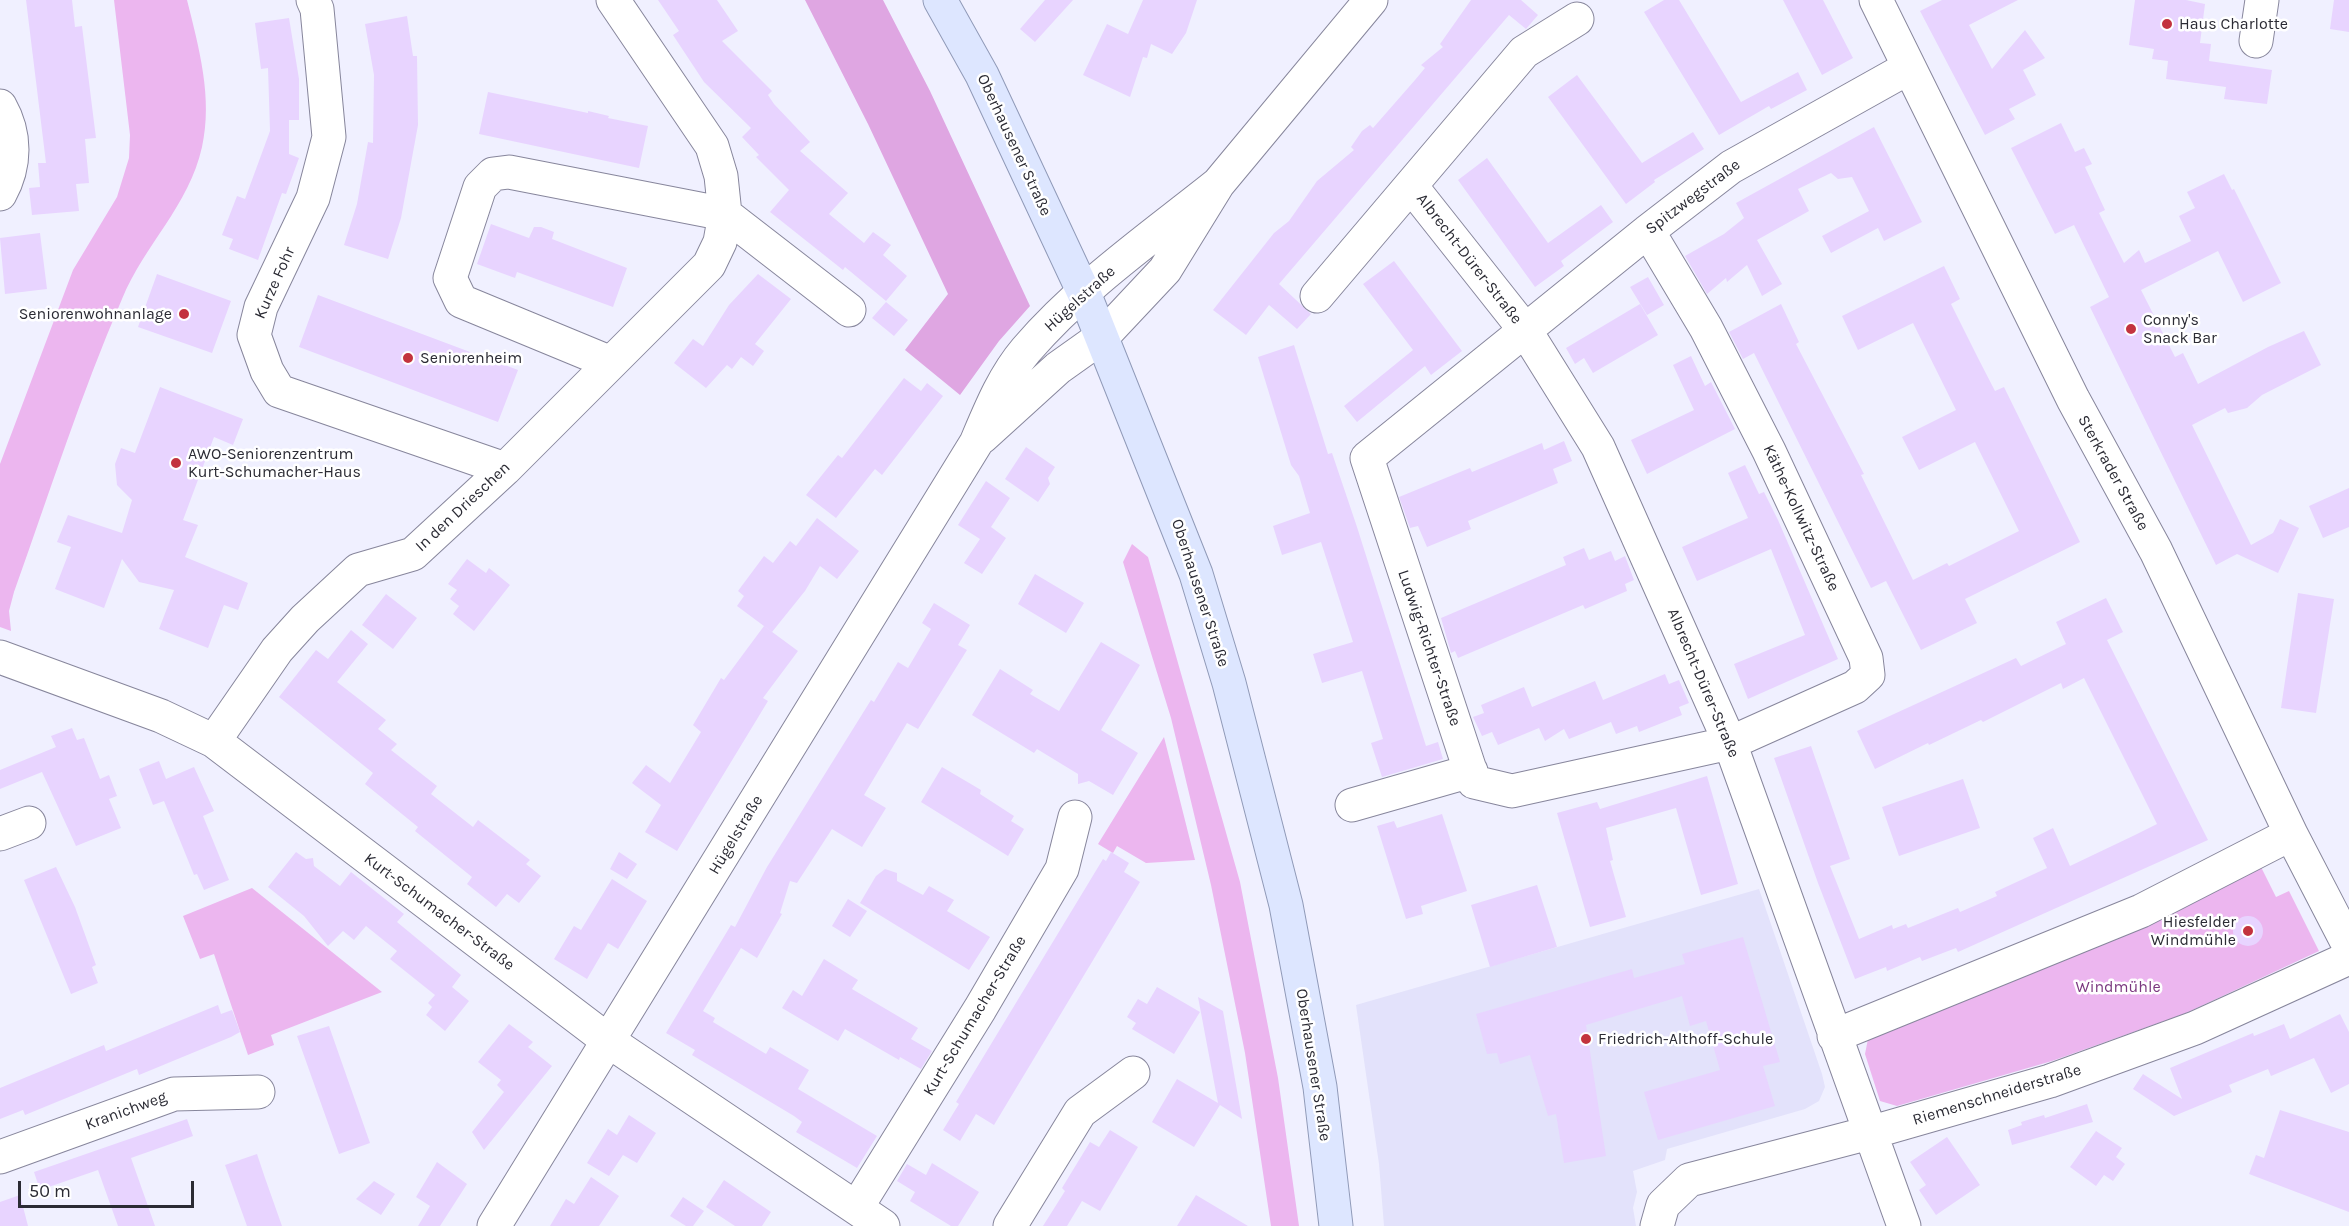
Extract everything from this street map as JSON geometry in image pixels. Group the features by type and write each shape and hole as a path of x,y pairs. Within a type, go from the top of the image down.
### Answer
{"main road":[{"name":"Oberhausener Straße","path":"940,0 982,75 1084,293 1180,529 1229,683 1286,905 1320,1087 1336,1226"}],"street":[{"name":"In den Drieschen","path":"214,741 277,650 358,570 412,554 505,469 709,265 720,242 725,214 721,176 712,146 613,0"},
{"name":"Hügelstraße","path":"976,442 1058,368 1103,336 1165,270 1218,184 1371,0"},
{"name":"Sterkrader Straße","path":"1876,0 2073,399 2156,551 2292,834 2349,946"},
{"path":"2256,41 2262,0"},
{"name":"Kurze Fohr","path":"322,3 329,137 313,198 261,307 254,335 267,371 279,391 505,469"},
{"name":"Albrecht-Dürer-Straße","path":"1317,296 1524,52 1577,19"},
{"name":"Spitzwegstraße","path":"1525,330 1731,167 1908,68"},
{"path":"0,106 10,123 12,140 7,181 0,194"},
{"path":"611,363 461,301 450,278 480,187 493,174 509,172 725,214 849,310"},
{"name":"Hügelstraße","path":"494,1226 610,1042 976,442 999,390 1026,350 1084,293 1218,184"},
{"name":"Albrecht-Dürer-Straße","path":"1412,186 1525,330 1598,447 1730,743 1904,1226"},
{"name":"Käthe-Kollwitz-Straße","path":"1648,231 1706,328 1769,451 1866,658 1868,675 1855,687 1730,743"},
{"name":"Ludwig-Richter-Straße","path":"1471,771 1367,458 1525,330"},
{"name":"Kurt-Schumacher-Straße","path":"0,657 161,716 214,741 610,1042 784,1162 883,1226"},
{"path":"1352,805 1471,771 1474,782 1512,791 1730,743"},
{"name":"Kurt-Schumacher-Straße","path":"857,1208 980,1009 1062,869 1075,817"},
{"path":"1834,1036 2141,911 2292,834"},
{"name":"Riemenschneiderstraße","path":"1657,1226 1663,1205 1689,1180 1869,1133 2050,1081 2195,1028 2349,958"},
{"path":"1010,1226 1080,1112 1133,1073"},
{"name":"Kranichweg","path":"0,1157 174,1094 258,1092"}],"shaded area":[{"path":"805,0 883,0 930,91 1030,306 999,341 960,395 905,350 948,294 868,124"},
{"name":"Friedrich-Althoff-Schule","path":"1759,889 1822,1074 1825,1087 1819,1101 1805,1109 1667,1149 1665,1160 1633,1171 1637,1192 1633,1208 1636,1226 1384,1226 1379,1164 1356,1005"}],"green space":[{"path":"114,0 187,0 203,73 205,129 196,168 187,188 131,279 107,335 14,592 9,611 11,631 0,627 0,464 73,270 117,197 129,158 130,135"},
{"path":"1132,544 1148,557 1240,882 1278,1078 1299,1226 1271,1226 1245,1053 1211,885 1171,718 1123,562"},
{"path":"1164,737 1195,860 1146,863 1117,846 1113,853 1098,844"},
{"name":"Windmühle","path":"2260,865 2276,897 2289,891 2319,951 2184,1014 2052,1061 1897,1106 1880,1101 1865,1054 1868,1039"},
{"path":"252,888 382,992 271,1035 274,1045 248,1055 214,954 200,959 183,916"}],"building":[{"path":"26,0 72,0 75,27 82,26 96,138 85,139 89,183 76,184 79,211 32,215 29,188 40,187 38,163 46,163"},
{"path":"658,0 717,0 738,31 722,41 772,91 768,95 774,104 810,142 800,151 848,193 829,214 864,243 873,232 891,245 883,255 907,276 886,301 845,267 843,270 770,212 789,190 756,157 759,155 742,137 751,128 704,82 673,35 679,31"},
{"path":"1045,0 1073,0 1035,42 1020,29"},
{"path":"1143,0 1197,0 1186,33 1172,54 1151,44 1147,58 1143,57 1130,97 1083,75 1107,24 1128,34"},
{"path":"1471,0 1521,0 1538,15 1526,29 1509,15 1279,284 1311,314 1297,329 1269,305 1246,335 1213,310 1274,233 1289,221 1317,181 1354,150 1351,147 1362,131 1370,125 1373,128 1425,68 1421,65 1443,47 1440,44"},
{"path":"1664,0 1679,0 1741,102 1798,72 1807,90 1771,109 1769,106 1719,135 1644,12"},
{"path":"1783,0 1823,0 1853,58 1822,75"},
{"path":"1942,0 2018,0 1969,25 1992,69 2025,30 2045,58 2023,70 2036,95 2009,109 2015,119 1985,135 1920,11"},
{"name":"Haus Charlotte","path":"2135,0 2186,0 2205,4 2200,43 2211,44 2209,61 2272,70 2267,104 2224,99 2226,87 2166,79 2168,61 2152,59 2154,49 2129,45"},
{"path":"2334,0 2349,0 2349,32 2330,29"},
{"path":"407,16 413,56 417,56 418,125 401,218 388,259 344,245 357,204 368,142 373,143 374,75 365,24"},
{"path":"289,18 299,79 299,120 289,120 289,154 299,158 286,194 282,193 258,260 229,249 233,239 222,235 237,196 245,199 270,131 268,68 261,69 255,23"},
{"path":"1577,75 1642,163 1693,132 1704,149 1654,180 1655,182 1626,204 1548,97"},
{"path":"488,92 588,113 588,111 609,116 608,118 648,126 639,168 479,134"},
{"path":"2061,123 2075,152 2084,148 2092,164 2085,167 2105,210 2099,213 2124,263 2139,250 2145,263 2191,241 2179,216 2195,208 2187,192 2224,174 2232,190 2234,189 2281,283 2243,302 2218,251 2141,290 2175,357 2183,353 2198,384 2304,331 2321,365 2262,395 2247,408 2228,413 2225,408 2192,425 2251,545 2273,533 2280,519 2299,528 2278,573 2237,554 2216,565 2090,307 2109,297 2074,225 2055,234 2011,148"},
{"path":"1874,127 1922,222 1884,241 1878,228 1831,253 1822,236 1869,211 1852,177 1838,179 1831,173 1798,189 1809,211 1757,240 1782,284 1762,296 1747,265 1727,282 1726,278 1707,294 1685,256 1724,234 1744,218 1736,203"},
{"path":"1487,158 1548,243 1601,205 1613,222 1561,261 1564,266 1535,287 1458,180"},
{"path":"491,224 529,238 534,227 541,227 554,232 552,239 627,268 613,307 517,272 515,278 477,264"},
{"path":"40,233 47,289 5,294 0,238"},
{"path":"1394,261 1462,351 1431,375 1425,366 1357,422 1344,406 1413,350 1363,284"},
{"path":"1944,266 1960,299 1951,304 1995,391 2004,387 2080,542 1965,599 1977,623 1921,650 1886,581 1871,588 1754,353 1743,359 1729,332 1781,304 1799,342 1796,344 1864,474 1861,475 1913,580 1947,563 1949,566 2019,531 1975,442 1919,470 1902,437 1956,410 1913,323 1858,350 1842,316"},
{"name":"Seniorenwohnanlage","path":"157,274 231,301 212,353 138,327"},
{"path":"758,274 791,299 755,344 764,351 753,366 741,357 732,369 727,365 706,388 674,363 693,339 703,346 729,305"},
{"path":"1648,277 1664,305 1647,315 1630,287"},
{"name":"Seniorenheim","path":"318,295 518,370 498,422 299,347"},
{"path":"886,302 908,320 894,336 872,318"},
{"path":"1640,304 1658,335 1593,373 1584,358 1575,364 1566,348"},
{"path":"1294,345 1328,454 1332,453 1357,527 1426,746 1438,742 1443,759 1382,777 1371,743 1383,739 1362,671 1322,683 1313,654 1353,642 1321,542 1282,555 1273,526 1310,513 1299,476 1291,465 1258,357"},
{"path":"1691,356 1705,386 1711,382 1735,429 1647,474 1631,440 1694,410 1673,365"},
{"path":"904,378 921,391 927,383 943,396 882,475 875,469 836,518 806,495 838,455 842,458"},
{"path":"160,387 243,419 233,445 214,437 183,520 198,525 185,557 248,583 238,610 224,605 208,648 159,629 174,590 139,582 122,559 104,608 55,589 71,547 57,542 68,515 122,533 132,500 117,485 115,464 121,448 135,453"},
{"path":"1564,441 1572,461 1553,469 1558,483 1468,521 1471,529 1427,547 1418,526 1410,528 1399,497 1470,468 1472,472 1542,443 1544,450"},
{"path":"1026,447 1055,467 1048,478 1050,484 1038,502 1005,479"},
{"path":"1745,465 1759,494 1764,492 1778,520 1838,659 1748,699 1734,664 1805,635 1771,549 1697,581 1682,547 1748,518 1728,473"},
{"path":"986,481 1010,498 991,527 1006,538 982,574 964,563 980,539 958,525"},
{"path":"2349,488 2349,527 2323,538 2309,506"},
{"path":"817,518 859,551 837,579 820,566 805,591 772,632 737,606 744,596 738,591 764,556 773,563 790,541 796,546"},
{"path":"1584,548 1589,560 1611,551 1615,561 1625,556 1634,580 1625,584 1627,591 1585,609 1583,605 1458,658 1455,651 1451,653 1441,618 1566,565 1563,557"},
{"path":"467,559 486,573 489,568 510,585 474,631 453,614 459,606 450,599 457,590 448,584"},
{"path":"1035,574 1084,603 1066,633 1018,604"},
{"path":"2298,593 2334,599 2316,713 2281,708"},
{"path":"386,594 417,618 393,649 362,625"},
{"path":"2106,598 2123,632 2107,640 2208,840 1958,952 1956,948 1922,961 1920,957 1887,971 1886,967 1855,979 1774,758 1811,746 1850,859 1830,866 1859,939 1892,925 1893,929 1906,924 1908,928 1958,908 1960,912 1997,896 1995,892 2047,868 2033,838 2053,828 2070,866 2135,835 2157,824 2084,678 2063,689 2061,683 1983,722 1981,720 1929,745 1928,743 1875,769 1857,731 2016,658 2021,666 2066,644 2056,622"},
{"path":"934,603 970,625 958,645 967,650 918,729 907,723 864,795 886,808 862,847 832,829 797,883 790,881 780,913 782,914 757,958 741,948 703,1011 715,1018 713,1022 766,1054 770,1047 809,1070 798,1089 877,1136 857,1168 796,1132 802,1122 794,1116 692,1055 695,1050 666,1033 731,925 735,927 767,867 871,700 874,702 898,662 908,668 931,629 922,623"},
{"path":"764,626 798,651 763,698 768,701 677,851 645,832 661,805 632,783 646,765 670,783 701,732 693,725 721,678 724,680"},
{"path":"351,630 368,644 337,682 386,720 378,729 397,744 391,750 437,786 431,794 473,827 478,820 530,860 526,864 541,876 519,903 507,894 496,907 467,884 472,877 415,831 418,827 365,784 373,773 279,697 316,650 328,659"},
{"path":"1101,642 1140,665 1101,730 1138,753 1113,795 1089,781 1078,784 1078,774 1037,749 1034,753 972,715 1000,669 1033,690 1030,694 1059,711"},
{"path":"1665,674 1669,684 1679,680 1689,703 1679,707 1682,715 1639,732 1637,726 1616,734 1611,722 1569,739 1564,729 1545,741 1539,728 1498,745 1492,732 1482,736 1473,717 1484,713 1481,705 1524,687 1532,707 1595,681 1603,700"},
{"path":"72,728 77,740 84,738 100,779 109,775 117,796 109,799 121,828 76,846 42,772 0,789 0,770 56,747 51,736"},
{"path":"159,761 166,779 194,767 214,811 203,816 229,880 204,890 197,874 194,875 164,801 153,805 139,769"},
{"path":"942,767 981,790 980,794 1014,816 1011,821 1024,829 1008,856 921,802"},
{"path":"1707,776 1738,884 1701,895 1676,808 1606,828 1613,860 1610,861 1626,917 1590,927 1557,813 1597,802 1600,809"},
{"path":"1963,779 1980,828 1899,856 1882,807"},
{"path":"1442,814 1467,891 1421,906 1423,914 1406,919 1377,826 1394,821 1397,828"},
{"path":"296,852 306,859 313,858 314,866 340,886 351,872 404,914 397,922 461,975 452,987 469,1001 445,1031 426,1015 432,1007 428,1003 435,995 390,959 397,951 366,926 354,940 343,931 328,946 304,916 268,887"},
{"path":"619,852 637,864 627,879 610,869"},
{"path":"1111,852 1129,863 1124,872 1140,882 994,1125 976,1114 960,1141 943,1130 959,1104 956,1102 1103,859 1106,861"},
{"path":"56,867 75,907 96,965 92,967 98,983 71,994 24,880"},
{"path":"885,869 897,873 897,881 923,895 929,886 954,900 947,911 990,937 969,970 860,903 876,876"},
{"path":"612,879 647,901 618,949 608,943 587,979 554,959 574,926 581,930"},
{"path":"1537,885 1557,947 1490,967 1471,905"},
{"path":"848,899 867,911 850,937 832,926"},
{"name":"Hiesfelder Windmühle","path":"2248,916 2259,920 2263,931 2259,942 2248,946 2237,942 2233,931 2237,920"},
{"path":"1743,937 1780,1062 1763,1066 1775,1106 1658,1140 1644,1092 1720,1070 1706,1021 1690,1026 1682,996 1586,1025 1606,1156 1564,1163 1556,1114 1548,1116 1530,1055 1500,1064 1497,1053 1487,1054 1476,1014 1632,969 1634,978 1685,964 1682,954"},
{"path":"824,959 858,980 852,989 918,1028 911,1039 932,1051 921,1069 900,1057 899,1060 845,1029 838,1041 782,1008 793,990 802,996"},
{"path":"1157,987 1200,1012 1174,1054 1132,1029 1136,1023 1127,1017 1138,999 1147,1004"},
{"path":"1198,997 1223,1011 1242,1119 1220,1105 1194,1147 1152,1122 1177,1079 1218,1103"},
{"path":"218,1005 221,1014 232,1010 240,1032 139,1075 137,1069 25,1115 23,1110 0,1119 0,1088 104,1045 106,1051"},
{"path":"2340,1014 2349,1032 2349,1084 2331,1093 2314,1058 2271,1076 2268,1069 2229,1085 2232,1092 2174,1116 2133,1089 2143,1074 2182,1099 2170,1068 2253,1033 2254,1036 2284,1024 2290,1039"},
{"path":"509,1024 533,1042 528,1047 552,1066 484,1150 472,1132 504,1092 497,1085 501,1080 478,1062"},
{"path":"329,1026 370,1143 339,1154 297,1036"},
{"path":"2087,1104 2093,1122 2012,1145 2008,1130 2022,1125 2021,1122 2044,1115 2045,1118"},
{"path":"2280,1110 2349,1132 2349,1212 2249,1174 2256,1155 2264,1158"},
{"path":"629,1115 656,1133 637,1163 623,1155 609,1176 587,1163 608,1129 617,1135"},
{"path":"187,1119 193,1136 131,1158 155,1226 118,1226 98,1170 40,1190 34,1172"},
{"path":"1110,1130 1138,1147 1100,1211 1082,1201 1067,1226 1043,1226 1065,1191 1062,1188 1090,1142 1099,1147"},
{"path":"2096,1131 2122,1148 2116,1157 2125,1164 2113,1181 2104,1175 2096,1186 2070,1167"},
{"path":"1947,1137 1980,1185 1936,1215 1919,1190 1926,1185 1910,1162"},
{"path":"257,1154 282,1226 247,1226 225,1165"},
{"path":"437,1162 467,1184 440,1226 418,1226 430,1206 416,1197"},
{"path":"932,1163 979,1192 958,1226 951,1226 910,1201 915,1192 897,1181 907,1164 926,1175"},
{"path":"591,1177 619,1196 599,1226 550,1226 566,1199 574,1204"},
{"path":"724,1180 771,1212 762,1226 735,1226 706,1207"},
{"path":"374,1181 395,1194 381,1215 356,1199"},
{"path":"20,1195 28,1226 0,1226 0,1202"},
{"path":"1196,1195 1248,1226 1177,1226"},
{"path":"683,1197 704,1211 693,1226 686,1226 670,1216"}],"place":[{"name":"Haus Charlotte","path":"2167,24"},
{"name":"Seniorenwohnanlage","path":"184,314"},
{"name":"Conny's Snack Bar","path":"2131,329"},
{"name":"Seniorenheim","path":"408,358"},
{"name":"AWO-Seniorenzentrum Kurt-Schumacher-Haus","path":"176,463"},
{"name":"Hiesfelder Windmühle","path":"2248,931"},
{"name":"Friedrich-Althoff-Schule","path":"1586,1039"}]}
